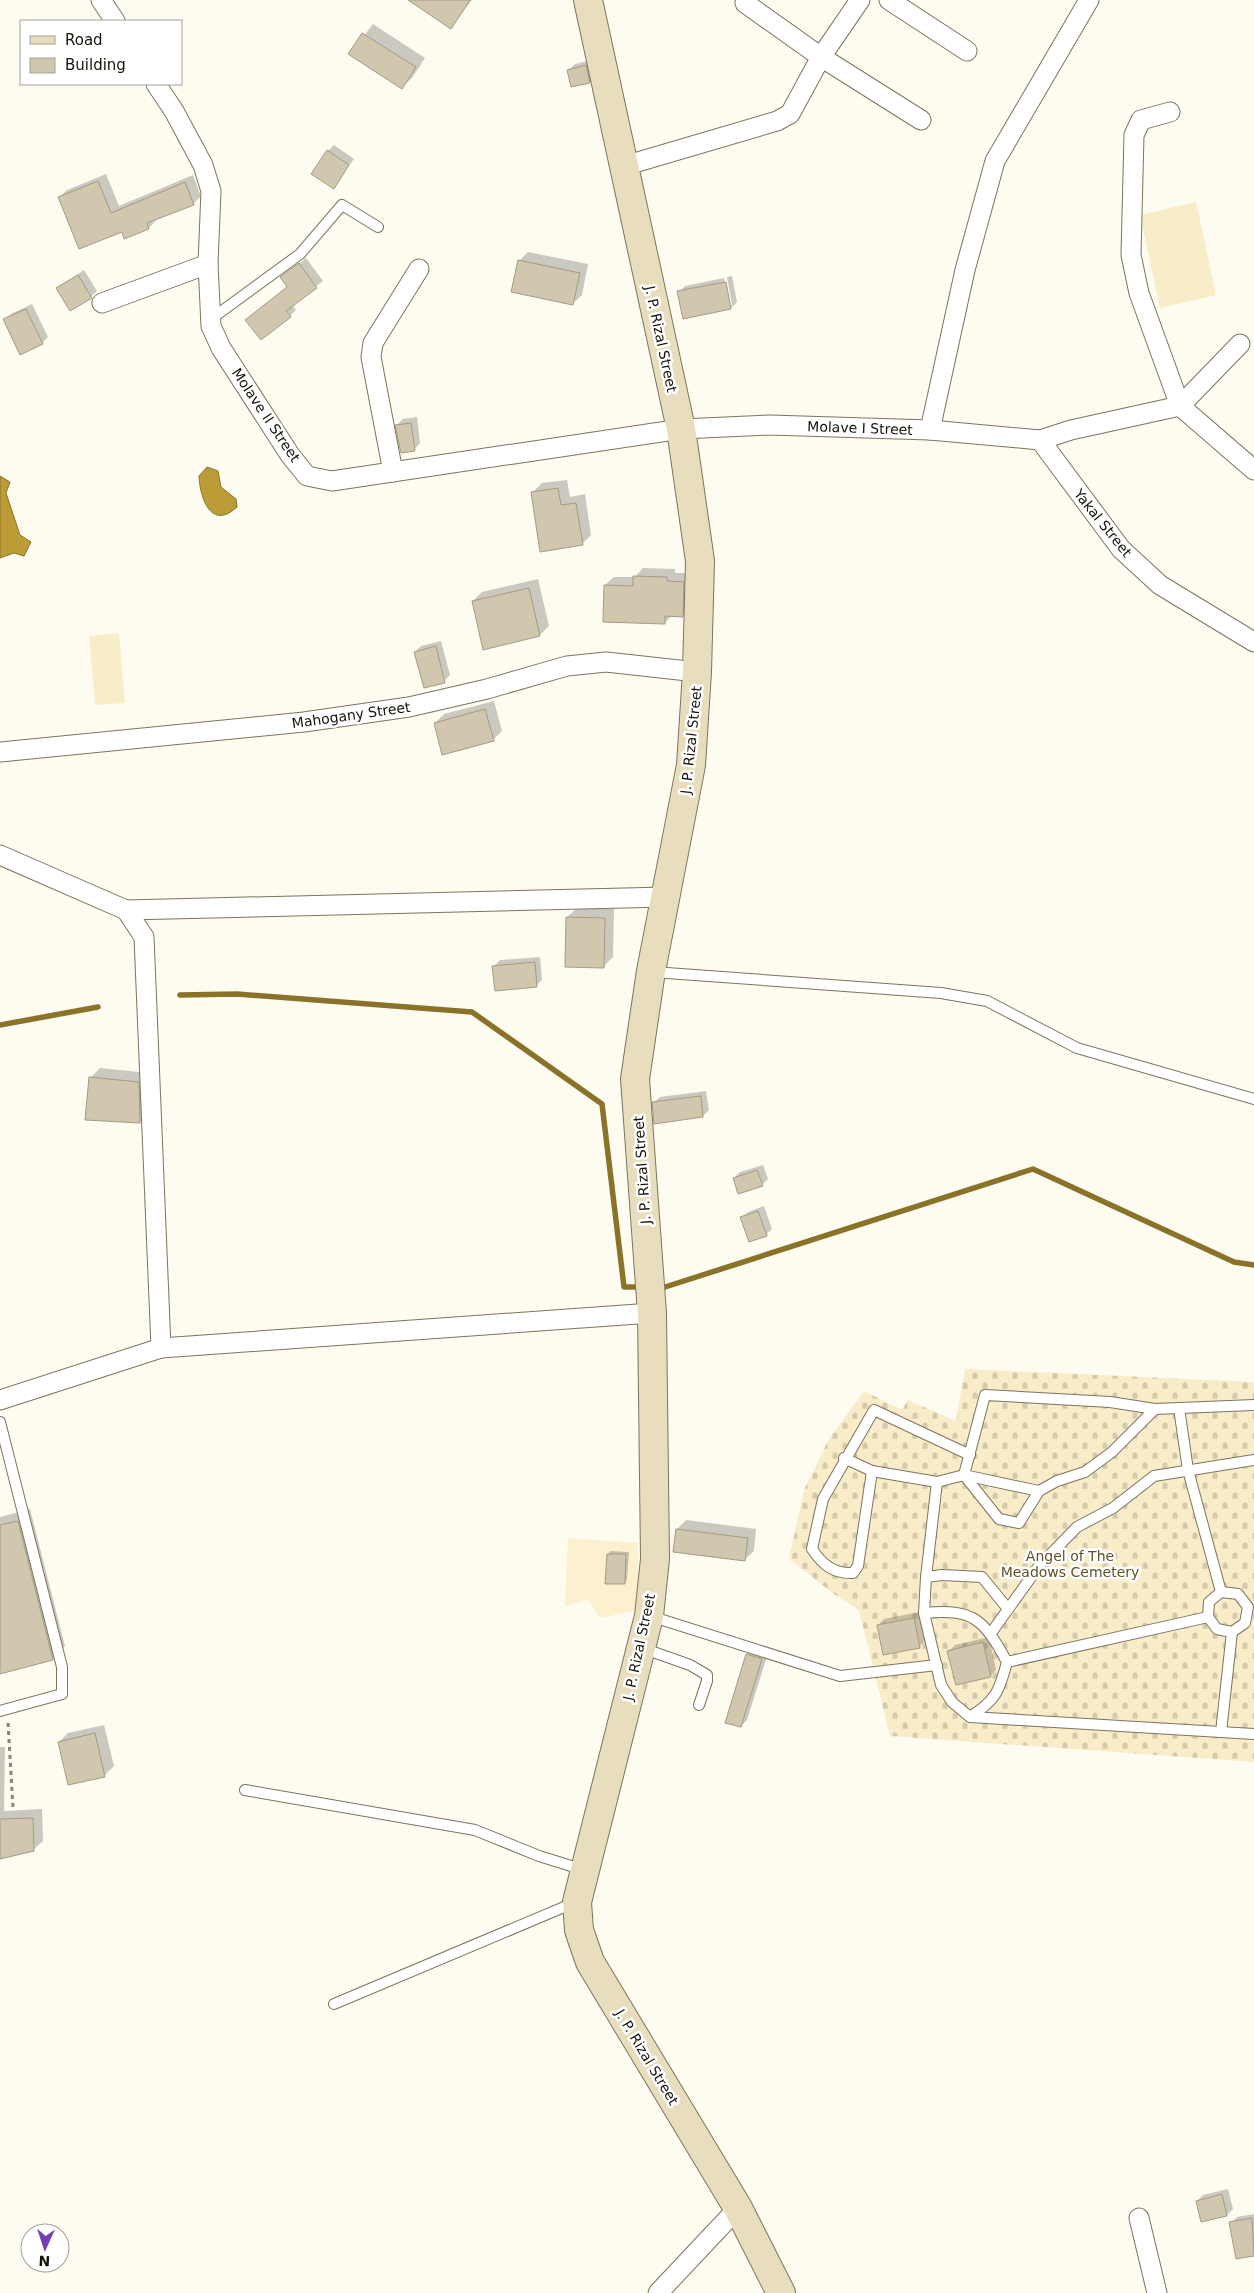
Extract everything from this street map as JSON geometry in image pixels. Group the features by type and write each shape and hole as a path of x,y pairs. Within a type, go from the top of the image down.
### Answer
{"main road":[{"name":"J. P. Rizal Street","path":"588,0 681,429 700,561 697,672 691,765 651,972 635,1079 652,1313 656,1513 655,1559 649,1616 577,1902 579,1930 590,1962 738,2208 781,2293"}],"street":[{"path":"101,0 114,20"},
{"path":"624,166 755,128 790,114 821,57 860,0"},
{"path":"889,0 968,51"},
{"path":"930,430 965,270 995,161 1089,0"},
{"path":"745,3 821,57 921,120"},
{"name":"Molave II Street","path":"157,85 174,111 203,165 212,192 208,264 211,326 221,348 290,454 307,476 332,481 459,464 681,429"},
{"path":"1170,112 1141,120 1136,128 1131,255 1139,292 1180,406 1254,470"},
{"path":"102,303 208,264"},
{"path":"393,472 371,357 373,343 419,269"},
{"path":"1040,440 1071,430 1180,406 1240,344"},
{"name":"Molave I Street","path":"681,429 770,425 930,430 1040,440"},
{"name":"Yakal Street","path":"1040,440 1121,549 1160,585 1254,642"},
{"name":"Mahogany Street","path":"0,752 304,722 409,707 487,690 567,666 606,662 697,672"},
{"path":"0,855 126,910 667,897"},
{"path":"126,910 144,937 161,1348"},
{"path":"0,1400 161,1348 652,1313"},
{"path":"658,2293 738,2208"},
{"path":"1139,2218 1157,2293"}],"lane":[{"path":"211,319 300,254 342,205 378,227"},
{"path":"651,972 941,993 987,1001 1077,1048 1254,1100"},
{"path":"964,1475 985,1395 1110,1402 1155,1409 1254,1405"},
{"path":"1179,1408 1188,1470 1222,1592"},
{"path":"964,1475 999,1519 1019,1523 1039,1491 1057,1481 1085,1472 1112,1452 1155,1409"},
{"path":"872,1471 858,1566 852,1573 842,1574 822,1565 812,1549 822,1499 844,1458 874,1410 970,1455"},
{"path":"0,1422 62,1667 62,1694 4,1710"},
{"path":"844,1458 872,1471 937,1482 964,1475 1039,1491"},
{"path":"991,1633 1039,1566 1077,1527 1113,1508 1154,1476 1254,1460"},
{"path":"937,1482 926,1577 924,1613 942,1684 952,1702 970,1718 1254,1734"},
{"path":"926,1577 942,1575 982,1577 1008,1608"},
{"path":"1221,1732 1232,1632 1245,1622 1251,1606 1238,1594 1222,1592 1209,1602 1208,1617 1217,1629 1232,1632"},
{"path":"924,1613 948,1610 978,1620 991,1633 1008,1662 999,1692 989,1705 970,1718"},
{"path":"649,1616 840,1676 937,1666"},
{"path":"1008,1662 1208,1617"},
{"path":"641,1647 690,1665 706,1675 707,1681 699,1705"},
{"path":"245,1790 475,1830 539,1856 585,1870"},
{"path":"334,2004 577,1902"}],"path":[{"path":"4,1710 13,1808"}],"shaded area":[{"path":"207,467 218,471 221,487 236,499 237,507 228,513 214,514 205,502 199,476"},
{"path":"0,476 10,482 6,493 20,535 31,542 24,556 14,553 0,558"},
{"path":"568,1538 638,1543 638,1610 600,1618 588,1599 565,1607"}],"green space":[{"path":"1196,202 1216,295 1160,308 1140,215"},
{"path":"119,633 125,703 95,705 89,636"},
{"name":"Angel of The Meadows Cemetery","path":"965,1369 1254,1382 1254,1762 890,1736 859,1610 834,1594 789,1559 804,1490 829,1439 864,1391 902,1410 908,1400 956,1421"}],"building":[{"path":"408,0 470,0 451,29"},
{"path":"362,33 416,67 402,89 348,54"},
{"path":"586,65 590,83 571,87 567,70"},
{"path":"327,150 349,165 334,189 311,174"},
{"path":"98,181 111,213 185,182 194,205 147,223 149,229 124,239 122,232 79,249 58,197"},
{"path":"518,260 580,273 573,305 511,292"},
{"path":"299,263 317,288 286,311 291,317 261,340 245,320 287,287 280,277"},
{"path":"78,275 92,298 70,311 56,288"},
{"path":"726,282 731,309 683,319 677,291"},
{"path":"26,309 43,344 20,355 3,319"},
{"path":"411,423 415,451 401,453 395,425"},
{"path":"558,488 561,505 576,503 583,545 540,552 531,492"},
{"path":"633,576 667,577 667,581 684,582 683,617 665,616 665,624 603,622 604,585 633,586"},
{"path":"529,588 540,636 483,650 472,601"},
{"path":"436,646 445,683 424,688 414,652"},
{"path":"485,709 494,741 442,755 434,723"},
{"path":"566,917 605,918 604,968 565,967"},
{"path":"535,962 537,987 495,991 492,966"},
{"path":"89,1077 139,1082 140,1123 85,1120"},
{"path":"701,1096 703,1117 654,1124 652,1102"},
{"path":"757,1170 763,1186 738,1194 733,1178"},
{"path":"758,1211 767,1236 749,1242 740,1217"},
{"path":"18,1521 53,1660 0,1674 0,1525"},
{"path":"676,1529 748,1538 745,1561 673,1552"},
{"path":"607,1554 626,1554 625,1584 605,1584"},
{"path":"914,1618 920,1648 883,1655 877,1625"},
{"path":"983,1642 991,1677 956,1685 947,1651"},
{"path":"746,1654 762,1659 741,1727 725,1723"},
{"path":"95,1733 105,1777 68,1785 58,1742"},
{"path":"33,1818 34,1851 0,1859 0,1819"},
{"path":"1222,2194 1227,2216 1201,2222 1196,2201"},
{"path":"1252,2218 1254,2256 1236,2259 1229,2222"}],"waterway":[{"path":"180,995 237,994 472,1012 602,1104 624,1287 635,1287"},
{"path":"0,1025 98,1007"},
{"path":"662,1288 1033,1169 1234,1262 1254,1265"}]}
